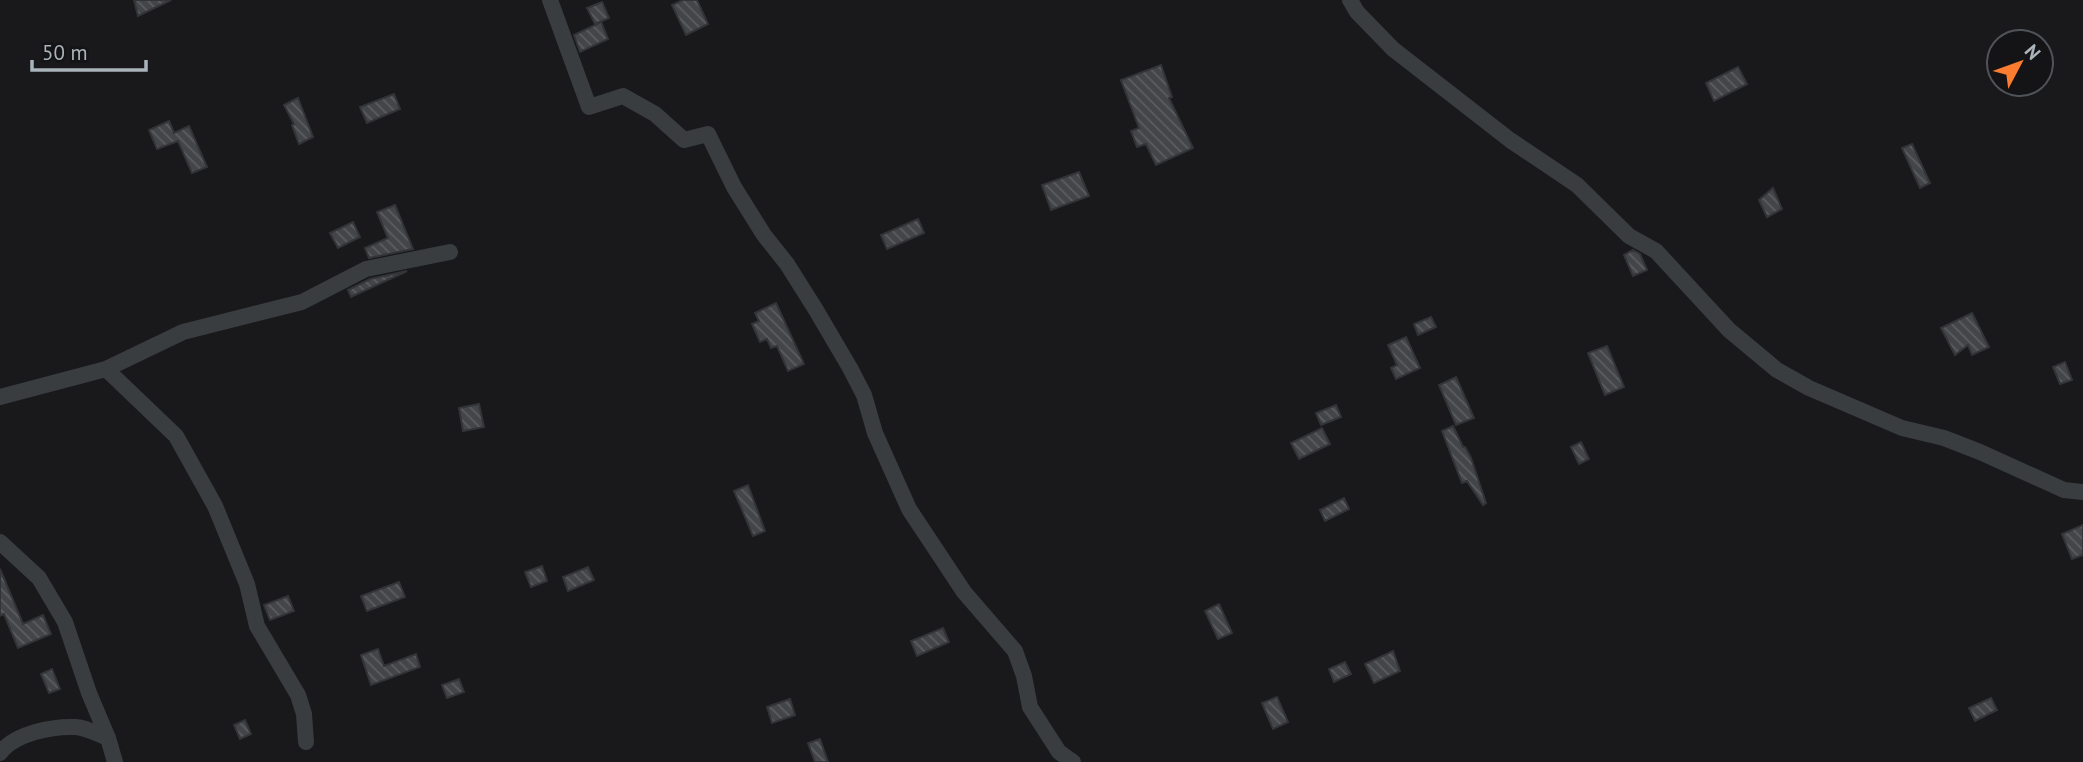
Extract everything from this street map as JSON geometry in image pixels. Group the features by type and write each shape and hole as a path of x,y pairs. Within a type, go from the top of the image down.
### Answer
{"street":[{"path":"550,0 589,107 622,96 655,114 684,140 708,134 740,196 794,276 850,368 908,509 964,592 1015,651 1024,676 1030,707 1059,752 1073,762"},
{"path":"1350,0 1357,12 1393,49 1510,140 1577,185 1629,236 1656,251 1729,330 1777,370 1810,388 1902,428 1944,438 2064,490 2083,492"},
{"path":"0,397 106,369 183,331 302,302 366,269 450,252"},
{"path":"106,369 176,436 215,506 243,575 257,626 298,695 304,714 306,742"},
{"path":"0,542 39,578 65,622 115,762"},
{"path":"0,753 5,746 32,732 77,727 108,738"}],"building":[{"path":"134,0 171,0 138,16"},
{"path":"683,0 697,0 708,24 686,35 672,5"},
{"path":"602,2 609,18 595,24 587,8"},
{"path":"601,22 608,39 580,52 574,35"},
{"path":"1161,65 1172,97 1169,98 1193,148 1156,165 1146,144 1137,147 1131,131 1139,128 1121,80"},
{"path":"1738,67 1747,84 1714,101 1706,83"},
{"path":"394,94 400,109 367,123 360,107"},
{"path":"298,98 313,137 299,144 292,125 294,124 284,105"},
{"path":"169,121 174,133 189,126 207,167 192,173 178,141 157,149 149,130"},
{"path":"1912,144 1930,183 1920,188 1902,148"},
{"path":"1079,172 1089,196 1051,210 1042,185"},
{"path":"1773,188 1782,209 1767,217 1759,200"},
{"path":"395,205 413,249 369,258 365,248 388,238 377,212"},
{"path":"918,219 924,233 887,249 881,235"},
{"path":"353,222 360,237 338,248 330,233"},
{"path":"1633,250 1640,254 1647,270 1633,276 1624,255"},
{"path":"407,271 351,297 348,290 370,279"},
{"path":"776,303 804,364 788,371 777,346 771,348 767,339 760,342 752,324 759,321 755,313"},
{"path":"1972,313 1989,347 1972,355 1968,345 1955,355 1941,328"},
{"path":"1431,317 1436,327 1418,335 1414,324"},
{"path":"1406,337 1420,368 1396,379 1391,368 1397,365 1388,345"},
{"path":"1607,346 1624,387 1605,395 1588,353"},
{"path":"2065,362 2072,380 2060,384 2053,367"},
{"path":"1456,377 1474,418 1456,425 1439,385"},
{"path":"479,404 484,427 463,431 459,408"},
{"path":"1336,405 1341,417 1321,425 1316,413"},
{"path":"1453,426 1471,458 1486,503 1483,505 1467,481 1462,483 1442,431"},
{"path":"1322,428 1330,444 1299,459 1291,443"},
{"path":"1581,442 1589,459 1579,464 1571,447"},
{"path":"748,485 765,531 753,536 734,491"},
{"path":"1344,498 1349,509 1325,521 1320,510"},
{"path":"2083,525 2083,555 2072,559 2062,534"},
{"path":"542,566 547,581 531,587 525,572"},
{"path":"588,567 594,580 568,591 563,577"},
{"path":"0,569 23,624 43,615 51,634 18,648 4,614 0,616"},
{"path":"399,582 405,597 367,611 361,596"},
{"path":"288,596 294,611 270,620 264,605"},
{"path":"1219,604 1232,633 1218,639 1205,611"},
{"path":"943,628 949,642 917,656 911,641"},
{"path":"378,649 384,666 416,654 420,667 371,685 361,655"},
{"path":"1393,651 1400,671 1374,683 1365,664"},
{"path":"1345,662 1351,674 1334,682 1329,669"},
{"path":"52,669 60,689 49,693 41,674"},
{"path":"459,679 464,692 447,698 442,685"},
{"path":"1277,697 1288,722 1273,729 1262,703"},
{"path":"1991,698 1997,710 1975,721 1969,708"},
{"path":"790,699 795,715 772,723 767,707"},
{"path":"245,720 251,734 240,739 234,725"},
{"path":"820,739 828,762 815,762 808,743"}]}
